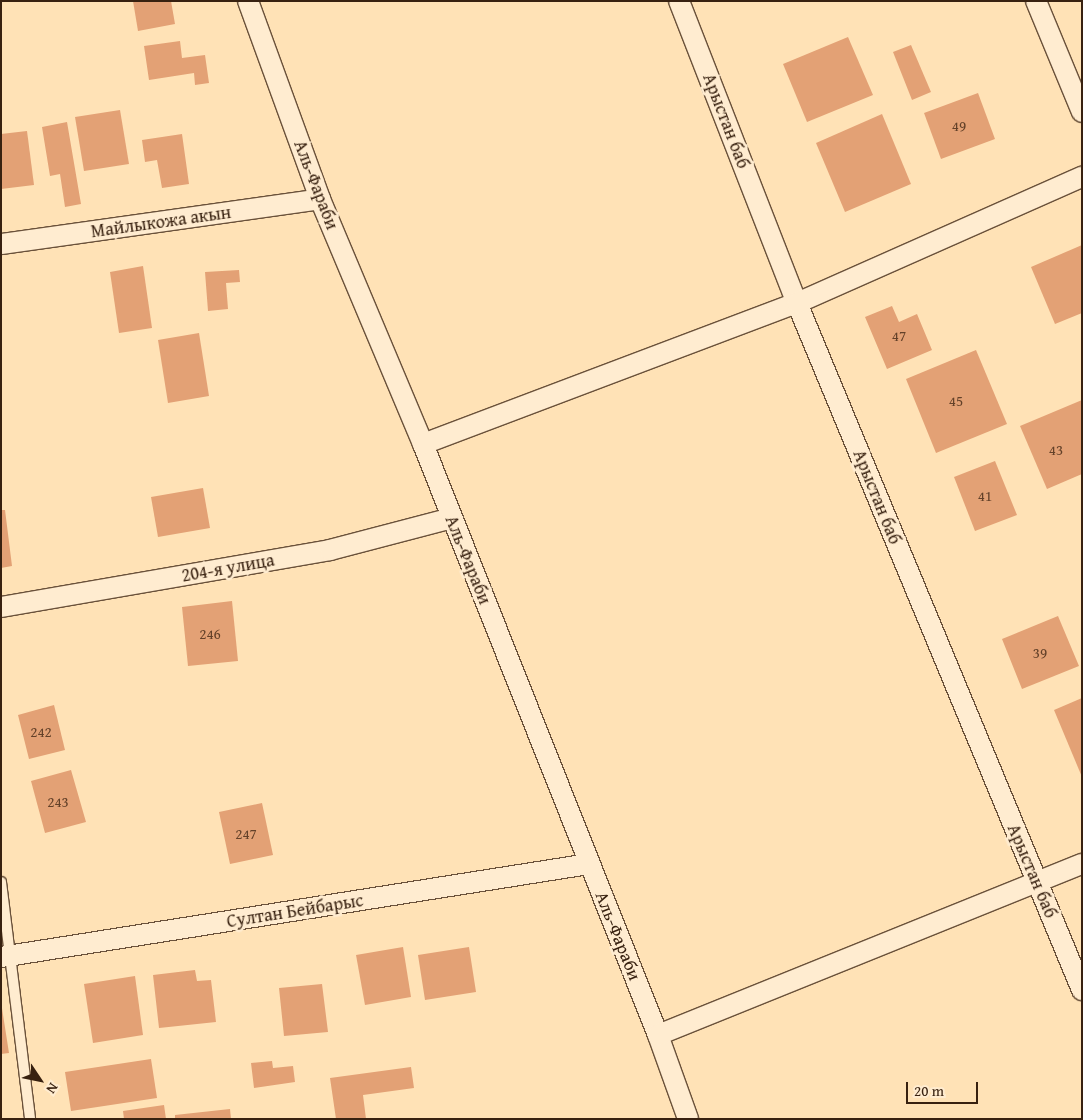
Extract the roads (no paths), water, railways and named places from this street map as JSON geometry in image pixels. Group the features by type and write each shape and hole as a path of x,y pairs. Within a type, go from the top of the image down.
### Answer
{"street":[{"name":"Аль-Фараби","path":"248,1 320,199 423,444 658,1036 688,1119"},
{"name":"Арыстан баб","path":"678,1 797,303 1082,990"},
{"path":"1036,1 1082,112"},
{"path":"423,444 797,303 1082,177"},
{"name":"Майлыкожа акын","path":"1,244 320,199"},
{"name":"204-я улица","path":"1,607 330,550 452,518"},
{"name":"Султан Бейбарыс","path":"6,957 589,864"},
{"path":"658,1036 1082,864"}],"lane":[{"path":"1,882 6,957 30,1119"}]}
